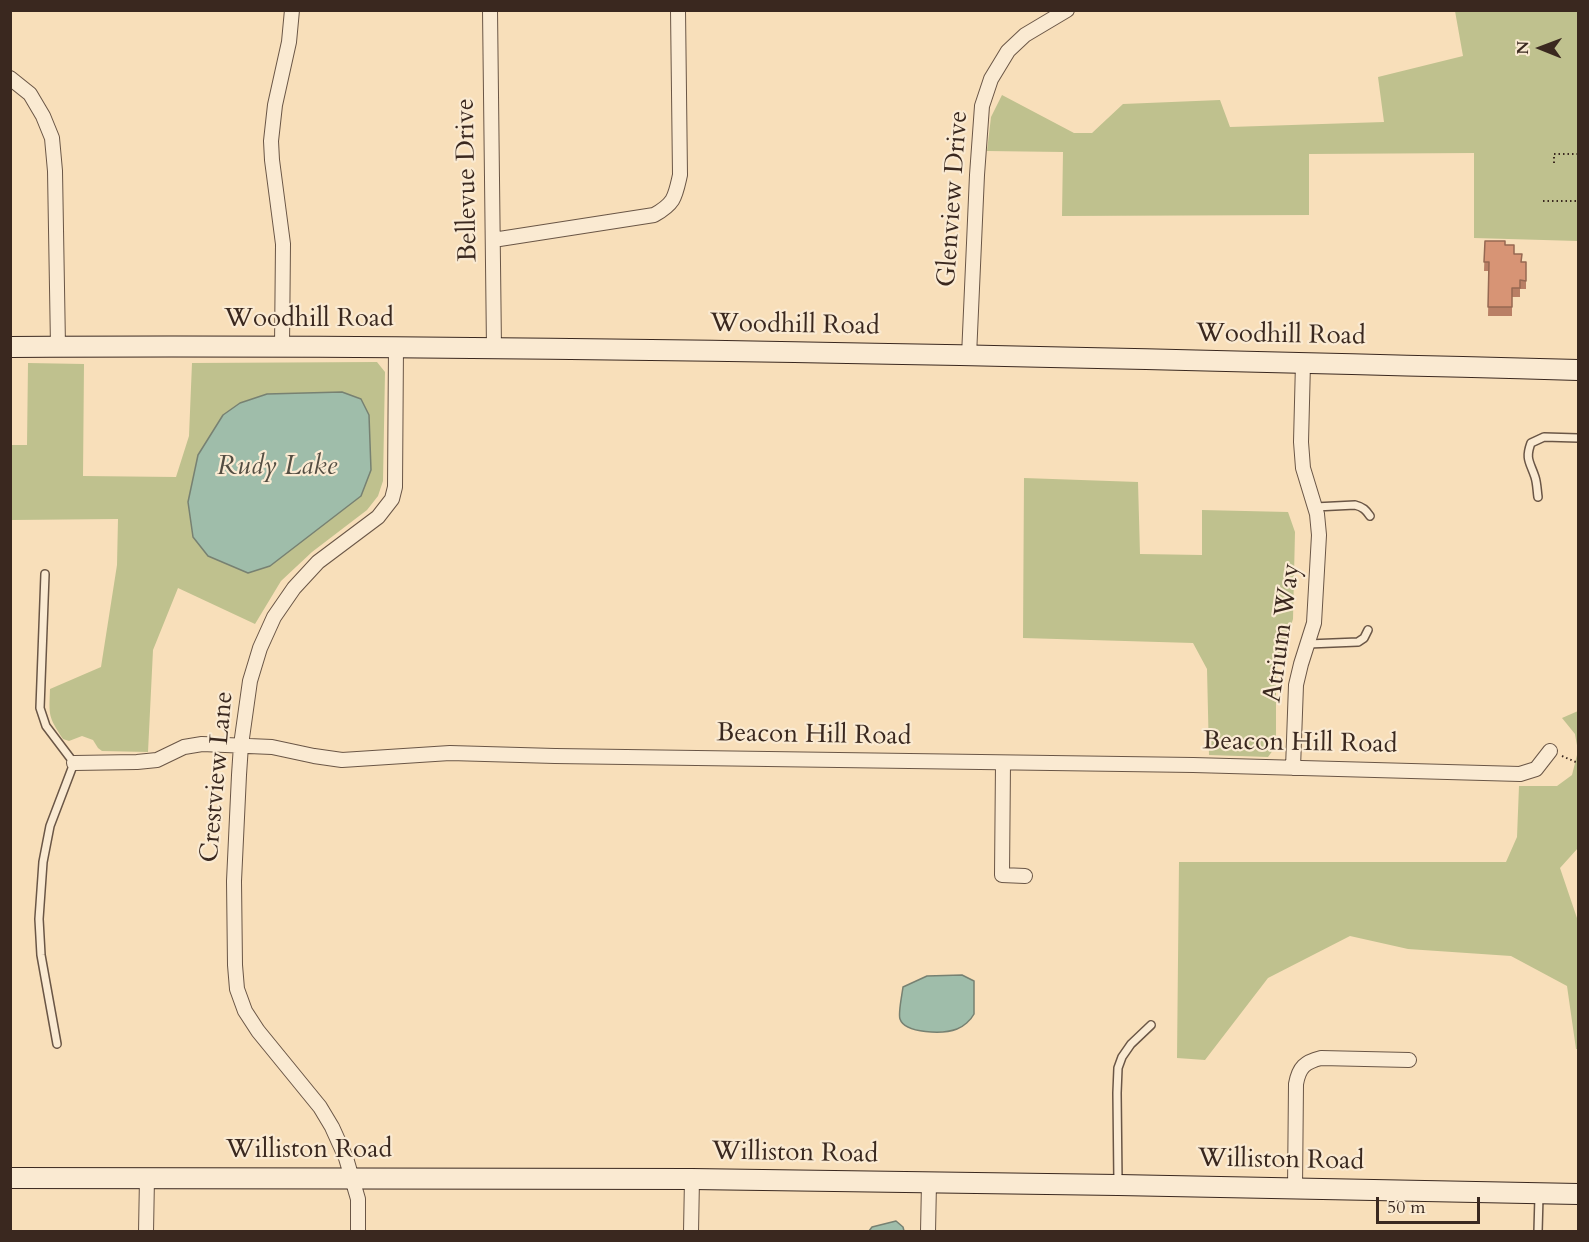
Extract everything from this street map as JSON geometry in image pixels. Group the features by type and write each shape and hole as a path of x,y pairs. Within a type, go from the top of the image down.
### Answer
{"street":[{"path":"282,346 283,244 271,141 275,105 289,42 292,10"},
{"name":"Bellevue Drive","path":"490,10 494,348"},
{"path":"493,240 654,215 667,207 676,193 680,175 678,10"},
{"name":"Glenview Drive","path":"969,356 982,106 991,79 1008,51 1025,36 1067,10"},
{"path":"10,78 30,94 52,138 55,171 58,346"},
{"name":"Woodhill Road","path":"10,347 494,348 1578,370"},
{"name":"Crestview Lane","path":"358,1232 358,1199 346,1158 332,1126 320,1107 258,1031 245,1011 237,988 235,965 234,882 241,745 250,681 260,648 274,617 294,588 318,562 378,517 393,499 396,347"},
{"name":"Atrium Way","path":"1293,768 1296,686 1314,623 1319,535 1315,507 1303,468 1301,442 1303,363"},
{"name":"Beacon Hill Road","path":"74,763 157,760 184,747 202,744 272,747 342,760 450,753 1520,774 1536,769 1550,751"},
{"path":"1002,763 1002,875 1024,876"},
{"path":"1295,1188 1296,1084 1303,1065 1311,1060 1322,1058 1409,1060"},
{"name":"Williston Road","path":"10,1178 692,1179 1578,1194"},
{"path":"146,1232 147,1178"},
{"path":"691,1232 692,1179"},
{"path":"928,1232 929,1183"}],"lane":[{"path":"1538,497 1535,477 1528,464 1528,451 1532,443 1544,437 1578,438"},
{"path":"1315,507 1361,506 1370,516"},
{"path":"45,574 40,708 46,726 74,763 50,826 43,862 39,919 40,955 57,1044"},
{"path":"1308,644 1358,642 1364,638 1368,630"},
{"path":"1118,1185 1118,1068 1131,1044 1151,1025"},
{"path":"1538,1232 1539,1193"}],"path":[{"path":"1554,163 1554,154 1578,154"},
{"path":"1542,201 1578,201"},
{"path":"1550,751 1578,764"}],"green space":[{"path":"1455,11 1578,11 1578,241 1474,238 1474,153 1309,154 1309,215 1062,216 1063,152 987,151 991,117 1002,95 1074,133 1092,133 1123,104 1220,100 1230,127 1384,122 1378,77 1463,56"},
{"path":"377,362 385,372 383,481 378,496 367,510 312,552 281,581 255,624 178,588 153,650 148,752 102,751 93,740 82,736 69,741 63,739 50,716 50,689 101,667 117,565 118,519 11,520 10,445 27,445 28,363 84,364 83,476 176,477 189,436 192,363","holes":["342,392 361,399 361,496 270,565 188,502 198,455 223,415 267,394"]},
{"path":"1024,478 1138,482 1140,554 1202,555 1202,510 1288,512 1295,532 1293,619 1276,671 1276,746 1268,757 1209,755 1207,669 1193,643 1023,638"},
{"path":"1578,711 1578,751 1575,734 1562,718"},
{"path":"1578,751 1578,848 1560,868 1578,921 1578,1049 1576,1049 1567,986 1511,956 1408,949 1350,936 1268,978 1205,1060 1177,1058 1179,862 1506,862 1517,837 1519,786 1557,786 1572,775"}],"water":[{"name":"Rudy Lake","path":"342,392 361,399 369,415 371,470 361,496 270,566 248,573 208,556 193,537 188,502 198,455 223,415 240,403 267,394"},
{"path":"962,975 974,981 974,1014 967,1023 957,1029 943,1032 926,1032 909,1028 903,1024 900,1019 900,1008 903,987 927,976"},
{"path":"896,1221 904,1231 869,1231 872,1227"}],"building":[{"path":"1485,241 1505,241 1505,245 1514,245 1514,254 1522,254 1521,262 1526,262 1526,281 1520,280 1520,288 1512,288 1512,307 1488,307 1489,262 1484,262"}]}
